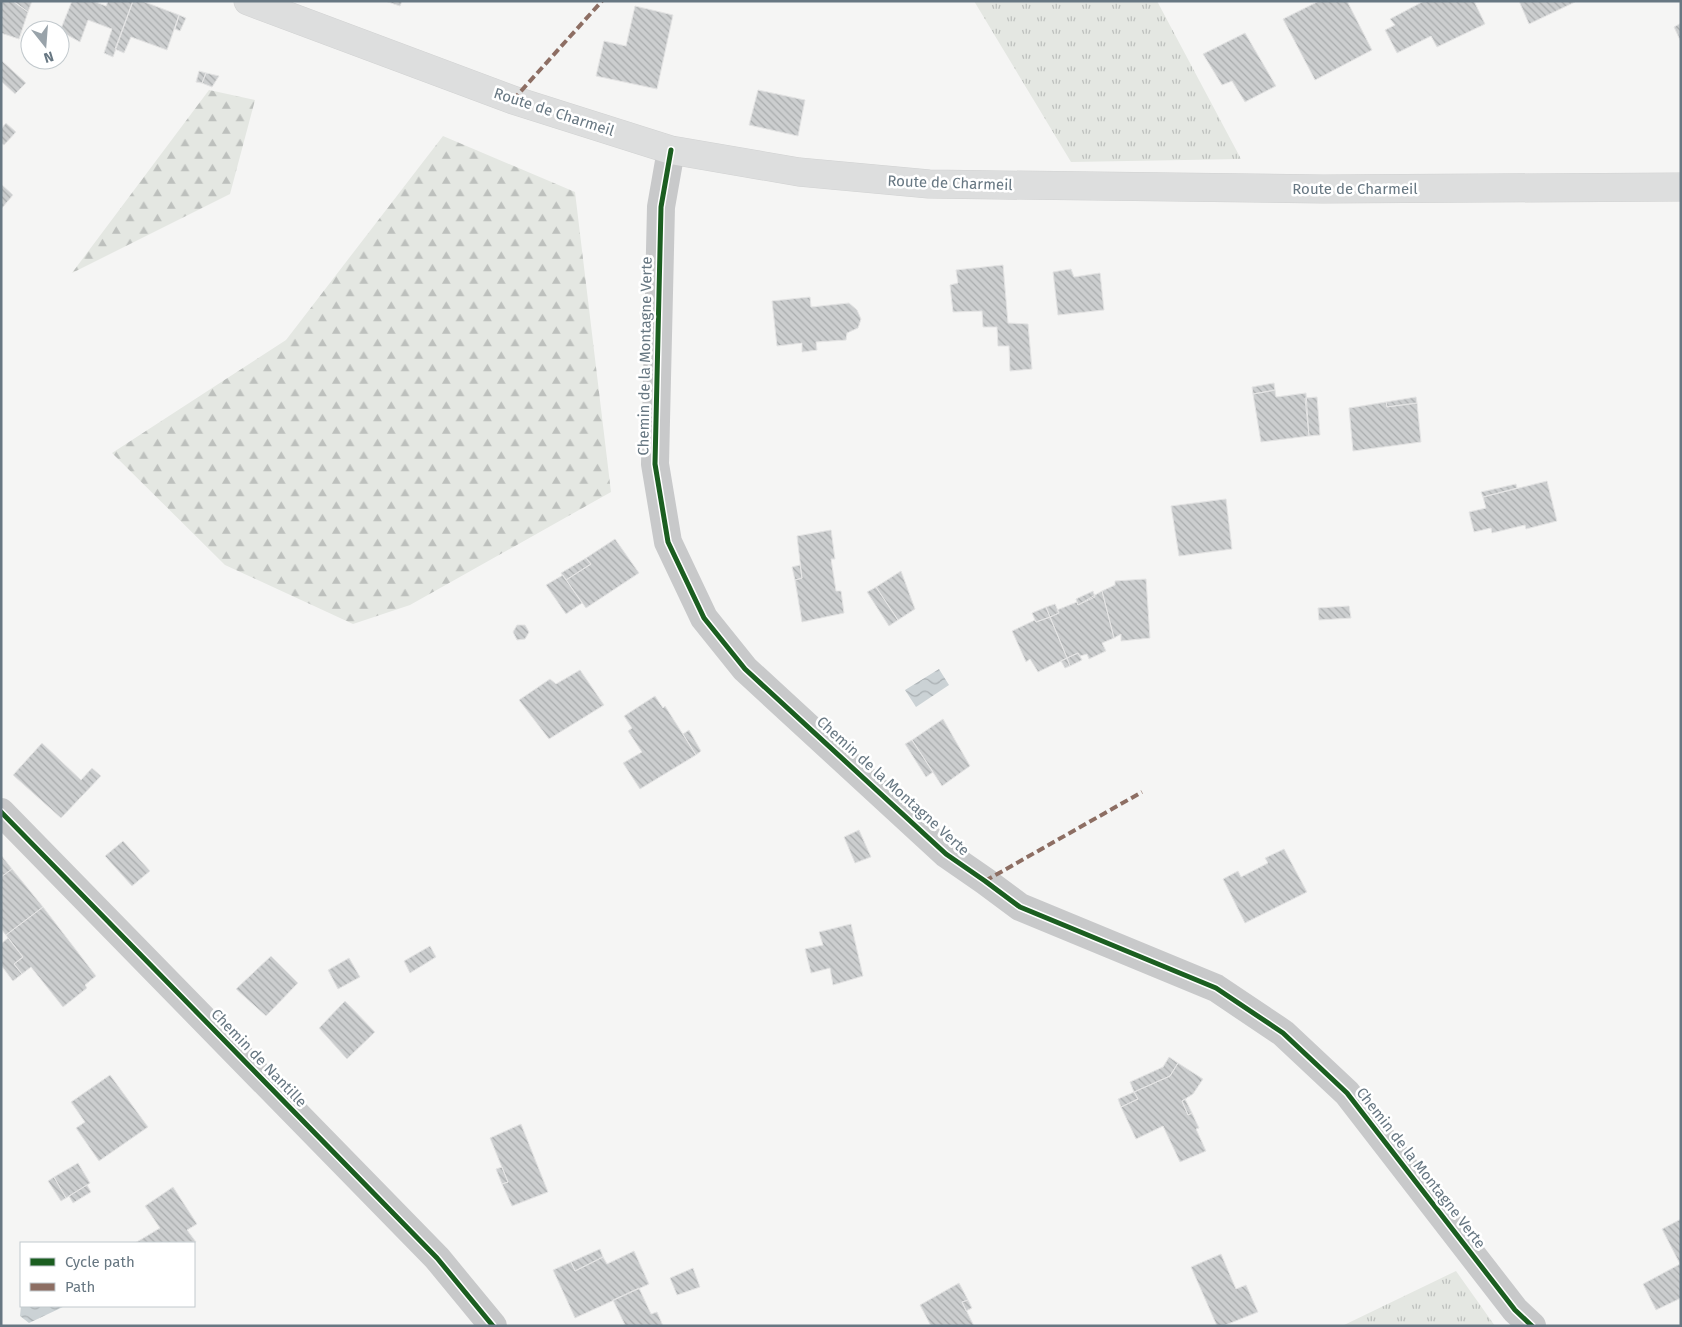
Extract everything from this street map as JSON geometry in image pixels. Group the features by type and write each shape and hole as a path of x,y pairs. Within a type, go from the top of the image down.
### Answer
{"main road":[{"name":"Route de Charmeil","path":"248,1 513,100 671,150 799,172 929,184 1323,189 1681,187"}],"street":[{"name":"Chemin de la Montagne Verte","path":"671,150 660,207 655,464 668,542 704,618 745,669 946,854 1020,907 1216,988 1283,1033 1348,1094 1515,1310 1532,1326"},
{"name":"Chemin de Nantille","path":"1,812 437,1258 493,1326"}],"green space":[{"path":"974,1 1157,1 1241,159 1071,162"},
{"path":"209,90 255,100 230,194 72,273"},
{"path":"443,136 575,192 611,492 410,605 353,624 225,565 112,453 286,340"},
{"path":"1456,1271 1495,1326 1342,1326"}],"water":[{"path":"939,669 949,685 916,707 905,690"},
{"path":"21,1307 63,1307 29,1323 20,1316"}],"building":[{"path":"1,1 13,1 28,12 25,20 20,20 19,39 1,33"},
{"path":"13,1 32,1 28,12"},
{"path":"72,1 93,1 106,6 108,1 133,1 113,57 104,53 112,29 88,20 80,42 70,36 70,20 64,20"},
{"path":"133,1 142,1 179,15 167,50 131,37 124,53 115,49"},
{"path":"385,1 402,1 400,6"},
{"path":"1319,1 1347,1 1372,50 1315,80 1283,19"},
{"path":"1424,1 1474,1 1485,24 1437,47 1431,36 1397,53 1385,30 1395,25 1390,19"},
{"path":"1519,1 1575,1 1575,2 1529,24"},
{"path":"635,6 673,15 657,89 596,76 604,41 626,46"},
{"path":"179,15 186,18 180,31 175,29"},
{"path":"1681,23 1681,42 1674,27"},
{"path":"1245,33 1276,86 1245,102 1232,81 1222,85 1203,54"},
{"path":"1,60 26,83 15,94 1,81"},
{"path":"199,71 206,73 202,83 196,82"},
{"path":"206,73 219,76 212,87 202,83"},
{"path":"758,90 805,100 798,136 749,125"},
{"path":"6,123 16,132 4,145 1,143 1,129"},
{"path":"1,184 13,195 2,208 1,207"},
{"path":"1003,265 1008,323 1028,324 1032,369 1010,371 1009,346 998,346 997,327 983,327 982,311 953,312 950,285 958,283 956,270"},
{"path":"1071,269 1074,277 1100,273 1104,310 1058,315 1053,272"},
{"path":"810,297 811,307 849,303 857,310 861,319 858,328 847,333 846,340 816,342 817,350 802,352 802,343 777,346 772,301"},
{"path":"1274,383 1275,390 1253,394 1252,387"},
{"path":"1275,390 1276,397 1306,393 1309,436 1261,442 1253,394"},
{"path":"1317,397 1320,435 1309,436 1305,398"},
{"path":"1416,397 1417,403 1387,407 1386,402"},
{"path":"1386,402 1387,407 1417,403 1421,442 1353,451 1349,408"},
{"path":"1547,481 1557,521 1526,529 1525,525 1492,533 1491,528 1474,532 1469,512 1486,508 1483,497"},
{"path":"1516,484 1517,488 1483,497 1481,492"},
{"path":"1226,499 1232,549 1179,556 1171,506"},
{"path":"831,530 835,559 831,559 836,591 841,591 844,613 802,622 795,580 802,578 797,536"},
{"path":"615,539 639,573 586,608 566,580 591,564 586,558"},
{"path":"586,558 591,564 566,580 561,573"},
{"path":"800,565 802,578 795,580 792,567"},
{"path":"901,571 915,609 898,620 876,587"},
{"path":"563,575 582,603 566,614 546,585"},
{"path":"1146,579 1150,638 1121,641 1121,634 1114,638 1102,591 1115,585 1115,581"},
{"path":"876,587 898,620 889,626 867,592"},
{"path":"1093,591 1095,597 1078,605 1076,599"},
{"path":"1102,591 1114,638 1102,643 1106,651 1089,659 1087,654 1080,656 1078,653 1067,658 1050,617 1059,613 1057,610 1077,602 1078,605"},
{"path":"1055,604 1059,613 1050,617 1046,607"},
{"path":"1349,606 1351,618 1319,620 1318,608"},
{"path":"1046,607 1050,617 1036,622 1032,613"},
{"path":"1050,617 1067,658 1038,672 1030,659 1026,662 1012,631 1035,620 1036,622"},
{"path":"517,625 525,625 529,632 525,639 517,640 513,632"},
{"path":"1078,653 1082,660 1070,666 1067,658"},
{"path":"1067,658 1070,666 1065,668 1061,661"},
{"path":"580,670 604,705 549,739 519,700 550,679 556,684"},
{"path":"655,696 663,708 665,706 696,755 640,789 623,763 642,752 628,731 632,728 624,716"},
{"path":"943,719 970,766 942,786 912,740"},
{"path":"689,730 701,751 696,755 683,734"},
{"path":"912,740 933,772 926,777 905,744"},
{"path":"42,743 81,780 92,768 101,776 61,818 13,775"},
{"path":"859,830 871,857 855,863 844,837"},
{"path":"123,841 150,871 132,886 105,856"},
{"path":"1284,849 1307,892 1245,923 1223,879 1238,871 1241,877 1268,863 1265,858"},
{"path":"1,855 12,869 1,877"},
{"path":"12,869 43,907 6,935 1,929 1,877"},
{"path":"43,907 96,976 85,985 87,988 63,1007 31,967 22,974 14,964 23,957 6,935"},
{"path":"851,924 863,976 833,985 830,968 811,973 805,949 823,945 819,932"},
{"path":"8,938 23,957 14,964 22,974 13,981 1,965 1,944"},
{"path":"430,946 436,957 410,973 404,961"},
{"path":"271,956 298,983 266,1016 236,989"},
{"path":"349,958 360,977 338,989 328,970"},
{"path":"345,1001 375,1032 347,1059 319,1028"},
{"path":"1169,1057 1178,1063 1170,1076 1134,1092 1130,1082 1163,1067"},
{"path":"1178,1063 1203,1079 1193,1094 1182,1101 1188,1115 1192,1113 1199,1128 1196,1129 1206,1151 1180,1162 1163,1126 1136,1139 1121,1107 1138,1099 1134,1092 1170,1076"},
{"path":"110,1075 148,1127 99,1161 76,1128 85,1122 71,1102"},
{"path":"1134,1092 1138,1099 1121,1107 1118,1099"},
{"path":"1185,1099 1192,1113 1188,1115 1182,1101"},
{"path":"521,1124 548,1192 512,1206 502,1184 508,1182 490,1138"},
{"path":"78,1163 90,1183 66,1198 54,1177"},
{"path":"502,1167 508,1182 502,1184 496,1169"},
{"path":"54,1177 66,1198 61,1201 48,1181"},
{"path":"87,1185 91,1192 73,1203 69,1196"},
{"path":"173,1187 197,1224 187,1230 196,1242 137,1242 160,1228 145,1206"},
{"path":"1681,1219 1681,1298 1656,1310 1643,1284 1680,1264 1662,1229"},
{"path":"600,1249 603,1257 575,1271 571,1262"},
{"path":"634,1251 649,1284 575,1318 553,1270 571,1262 575,1271 603,1257 607,1264"},
{"path":"1221,1254 1236,1289 1246,1285 1258,1312 1223,1326 1217,1326 1191,1267"},
{"path":"693,1268 700,1287 677,1295 670,1278"},
{"path":"959,1283 968,1300 962,1302 974,1326 931,1326 920,1305"},
{"path":"639,1288 651,1314 657,1312 663,1326 623,1326 625,1325 613,1300"},
{"path":"968,1300 972,1308 966,1311 962,1302"}],"marked path":[{"path":"513,100 602,1"},
{"path":"985,881 1142,792"}],"cycle path":[{"path":"671,150 661,207 655,464 668,542 704,618 745,669 946,854 1020,907 1216,988 1283,1033 1347,1093 1515,1310 1532,1326"},
{"path":"1,812 437,1258 493,1326"}]}
